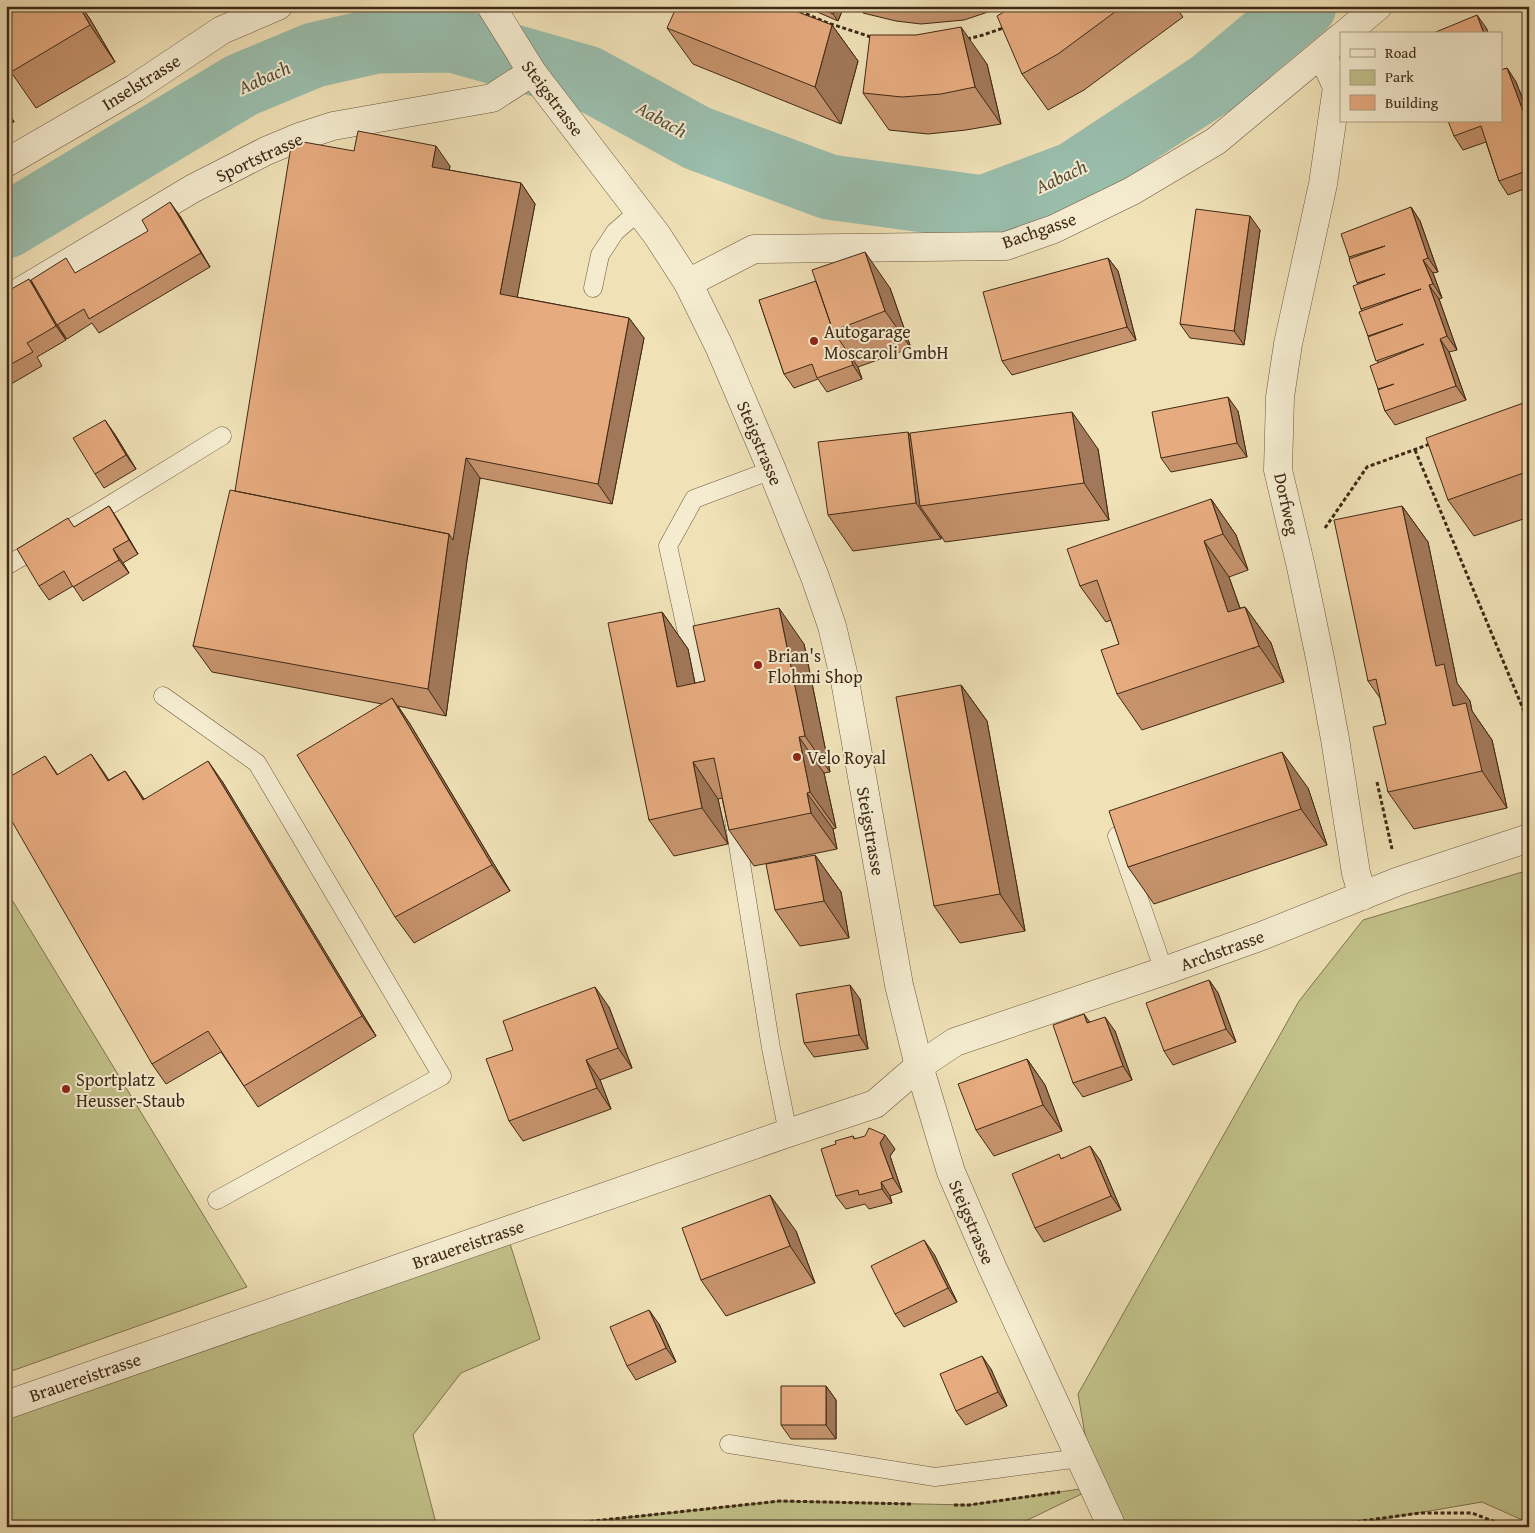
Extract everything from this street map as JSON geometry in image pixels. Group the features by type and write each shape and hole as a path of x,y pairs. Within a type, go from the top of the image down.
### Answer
{"street":[{"name":"Inselstrasse","path":"6,163 135,88 222,30 278,6"},
{"path":"1347,32 1378,6"},
{"name":"Steigstrasse","path":"497,16 523,78 550,96 657,235 688,283 719,346 772,470 832,626 845,681 899,985 919,1066 950,1172 1112,1527"},
{"name":"Bachgasse","path":"688,283 754,249 1006,246 1054,229 1132,192 1216,141 1332,46"},
{"name":"Dorfweg","path":"1332,46 1337,87 1323,184 1288,344 1280,396 1278,470 1321,663 1356,873 1363,896"},
{"name":"Sportstrasse","path":"6,300 192,190 266,151 333,126 492,98 523,78"},
{"name":"Archstrasse","path":"919,1066 955,1042 1164,971 1259,937 1399,881 1529,838"},
{"name":"Brauereistrasse","path":"6,1405 875,1104 919,1066"}],"lane":[{"path":"593,288 600,255 615,232 639,211"},
{"path":"6,566 222,436"},
{"path":"704,710 668,546 694,499 772,470"},
{"path":"163,696 257,763 442,1076 217,1200"},
{"path":"732,805 771,1048 788,1133"},
{"path":"1153,823 1117,836 1164,971"},
{"path":"729,1444 935,1477 1080,1458"}],"path":[{"path":"788,6 825,22 876,38"},
{"path":"822,30 828,14"},
{"path":"966,39 1010,26"},
{"path":"1321,534 1367,467 1432,443"},
{"path":"1415,450 1529,723"},
{"path":"949,1504 969,1505 1094,1488"},
{"path":"538,1527 780,1501 919,1504"},
{"path":"1318,1527 1420,1513 1472,1513 1508,1527"}],"green space":[{"path":"1529,870 1529,1523 1482,1502 1336,1527 1112,1527 1094,1488 1013,1527 538,1527 780,1501 969,1505 1094,1487 1078,1394 1299,1001 1363,920"},
{"name":"Sportplatz Heusser-Staub","path":"6,890 247,1287 6,1373"},
{"path":"506,1231 540,1339 461,1373 413,1435 437,1527 6,1527 6,1405"}],"building":[{"path":"24,6 79,6 90,25 11,72 6,64 6,16"},
{"path":"677,6 782,6 832,25 815,87 667,28"},
{"path":"815,6 836,6 833,14"},
{"path":"1014,6 1123,6 1058,54 1022,74 997,16"},
{"path":"1477,15 1483,32 1436,32"},
{"path":"961,27 975,87 941,94 902,97 863,93 870,35 916,35"},
{"path":"1507,68 1523,111 1529,109 1529,170 1499,181 1481,126 1454,136 1448,122 1502,122 1502,70"},
{"path":"358,131 436,146 432,167 521,183 500,294 629,318 598,484 466,458 453,540 449,534 235,491 292,140 354,151"},
{"path":"170,202 201,253 89,319 84,309 57,325 31,280 66,258 75,273 148,231 142,220"},
{"path":"1411,207 1428,258 1423,260 1433,284 1429,285 1447,336 1440,339 1456,386 1385,411 1378,390 1394,384 1378,389 1370,366 1424,344 1376,361 1368,337 1403,324 1368,336 1359,312 1421,289 1361,309 1353,286 1385,274 1357,283 1349,259 1385,246 1349,257 1341,234"},
{"path":"1196,209 1250,216 1234,331 1180,324"},
{"path":"865,252 885,311 833,331 812,270"},
{"path":"1108,258 1127,327 1002,361 983,292"},
{"path":"29,279 56,326 27,343 33,352 6,367 6,314 9,312 6,307 6,292"},
{"name":"Autogarage Moscaroli GmbH","path":"816,281 833,331 849,354 853,365 817,378 812,364 784,374 759,300"},
{"path":"1228,397 1237,443 1161,458 1152,412"},
{"path":"1529,401 1529,471 1448,500 1426,438"},
{"path":"1072,412 1084,483 920,506 910,433"},
{"path":"105,420 126,455 95,474 73,438"},
{"path":"908,432 916,503 828,515 818,442"},
{"path":"230,490 449,534 428,689 193,646"},
{"path":"1211,499 1223,534 1204,541 1228,612 1245,607 1259,646 1117,694 1101,650 1119,644 1097,580 1080,586 1067,549"},
{"path":"109,506 129,540 113,549 119,560 73,587 64,571 39,586 17,549 68,518 74,527"},
{"path":"1402,506 1436,666 1444,664 1453,706 1466,703 1482,771 1388,792 1373,727 1386,724 1376,679 1368,681 1334,520"},
{"path":"779,608 805,736 799,737 810,792 807,793 811,813 729,830 714,758 693,762 702,808 649,820 608,623 662,612 677,687 705,681 693,626"},
{"path":"961,685 1000,894 934,906 896,697"},
{"path":"392,698 492,865 395,917 297,755"},
{"path":"1282,752 1301,809 1128,867 1109,811"},
{"path":"91,754 108,781 125,771 143,800 208,761 362,1016 244,1086 208,1031 152,1064 6,811 6,779 45,756 57,775"},
{"path":"815,855 824,901 775,910 766,864"},
{"path":"1209,980 1226,1029 1164,1051 1146,1003"},
{"path":"850,985 859,1035 804,1043 796,994"},
{"path":"595,987 618,1048 586,1060 597,1088 509,1121 486,1059 513,1050 503,1021"},
{"path":"1084,1014 1087,1023 1105,1017 1123,1066 1073,1083 1053,1025"},
{"path":"1027,1059 1043,1105 976,1130 958,1084"},
{"path":"869,1128 885,1135 880,1143 893,1178 881,1182 882,1189 859,1195 858,1190 836,1196 821,1149 836,1144 835,1141 853,1136 854,1139 865,1136"},
{"path":"1090,1146 1111,1196 1035,1228 1012,1174 1059,1154 1061,1159"},
{"path":"770,1195 790,1246 701,1280 682,1228"},
{"path":"924,1240 948,1288 895,1314 871,1266"},
{"path":"649,1310 666,1348 627,1366 610,1327"},
{"path":"982,1356 998,1392 956,1411 940,1374"},
{"path":"781,1386 826,1386 826,1425 781,1425"}],"waterway":[{"name":"Aabach","path":"6,226 242,85 314,55 376,41 453,40 587,78 697,138 829,187 983,208 1074,174 1211,84 1304,6"}],"place":[{"name":"Autogarage Moscaroli GmbH","path":"814,341"},
{"name":"Brian's Flohmi Shop","path":"758,665"},
{"name":"Velo Royal","path":"797,757"},
{"name":"Sportplatz Heusser-Staub","path":"66,1089"}]}
